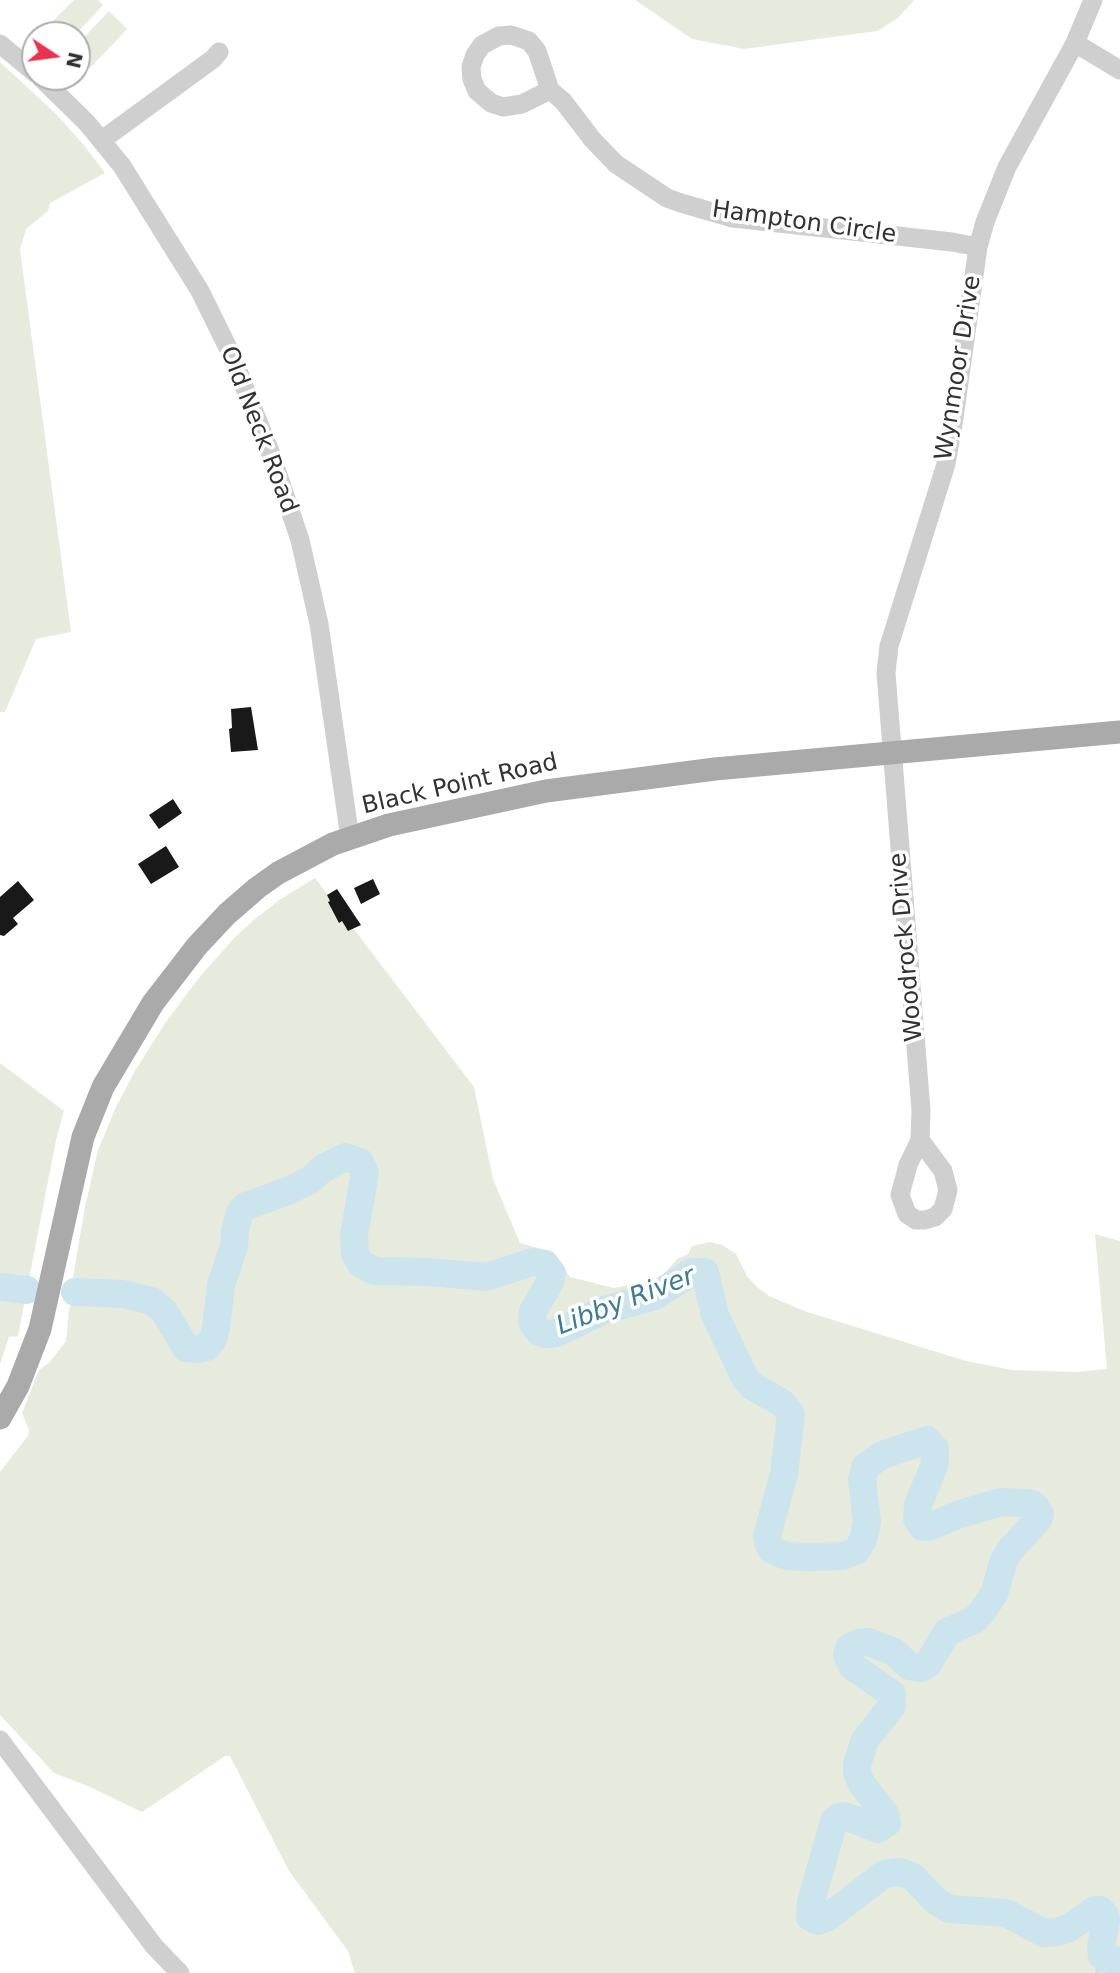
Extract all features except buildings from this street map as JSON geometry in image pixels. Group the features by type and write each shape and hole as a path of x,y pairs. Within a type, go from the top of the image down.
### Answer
{"main road":[{"name":"Black Point Road","path":"0,1418 18,1386 40,1329 83,1137 103,1087 118,1059 171,979 227,914 263,882 301,860 350,838 417,818 570,787 715,769 1120,732"}],"street":[{"name":"Wynmoor Drive","path":"893,753 886,673 889,646 946,464 978,247 994,195 1007,167 1075,43 1093,0"},
{"path":"1075,43 1120,70"},
{"path":"0,44 21,61"},
{"path":"102,140 219,52"},
{"name":"Hampton Circle","path":"550,90 563,101 592,139 616,164 674,201 733,218 978,247"},
{"name":"Old Neck Road","path":"54,91 102,140 135,186 200,291 232,356 271,454 300,540 314,601 350,838"},
{"name":"Woodrock Drive","path":"893,753 920,1140"},
{"path":"0,1740 154,1946 180,1973"}],"shaded area":[{"path":"74,0 98,0 103,5 88,21 53,21"},
{"path":"635,0 914,0 898,18 877,31 744,49 692,39"},
{"path":"109,11 127,29 91,67 91,30"},
{"path":"0,62 21,81 21,91 31,91 55,113 105,173 50,203 48,211 26,229 20,250 71,632 36,639 5,712 0,712"},
{"path":"315,878 474,1087 493,1179 520,1243 553,1252 570,1277 614,1288 661,1278 677,1259 688,1254 692,1246 710,1242 722,1245 736,1254 747,1276 769,1296 804,1311 966,1361 1012,1370 1076,1372 1107,1369 1095,1234 1120,1241 1120,1973 355,1973 348,1951 289,1871 230,1756 225,1756 142,1812 54,1773 0,1715 0,1472 28,1436 29,1430 22,1413 39,1370 49,1363 66,1341 69,1311 75,1291 70,1295 98,1150 136,1069 198,979 234,938 256,918"},
{"path":"0,1063 64,1111 18,1336 9,1337 0,1364"}],"waterway":[{"name":"Libby River","path":"75,1292 123,1294 152,1301 164,1311 186,1348 207,1347 216,1328 221,1285 234,1246 240,1212 246,1206 310,1180 322,1169 345,1157 360,1162 365,1173 354,1235 355,1254 361,1264 375,1271 486,1277 533,1262 545,1264 552,1273 550,1282 533,1311 532,1322 539,1332 556,1333 604,1310 655,1296 692,1272 705,1272 715,1315 745,1378 752,1386 782,1403 791,1414 784,1474 767,1536 772,1550 786,1556 808,1557 843,1556 856,1551 863,1540 867,1522 862,1480 865,1467 882,1455 927,1440 935,1449 935,1455 934,1466 918,1505 917,1519 923,1527 1001,1502 1028,1503 1034,1505 1040,1514 1038,1520 1004,1560 994,1594 981,1613 974,1620 947,1632 928,1664 921,1668 909,1666 894,1652 869,1642 850,1647 847,1654 852,1666 892,1694 892,1706 865,1740 857,1764 857,1773 862,1784 885,1814 887,1823 878,1829 845,1816 834,1821 811,1902 810,1917 818,1921 828,1917 884,1874 900,1872 913,1877 936,1901 949,1909 1006,1913 1044,1933 1069,1928 1095,1910 1100,1910 1106,1920 1102,1956 1120,1961"},
{"name":"Libby River","path":"0,1287 27,1290"},
{"path":"1097,1973 1102,1956"}]}
